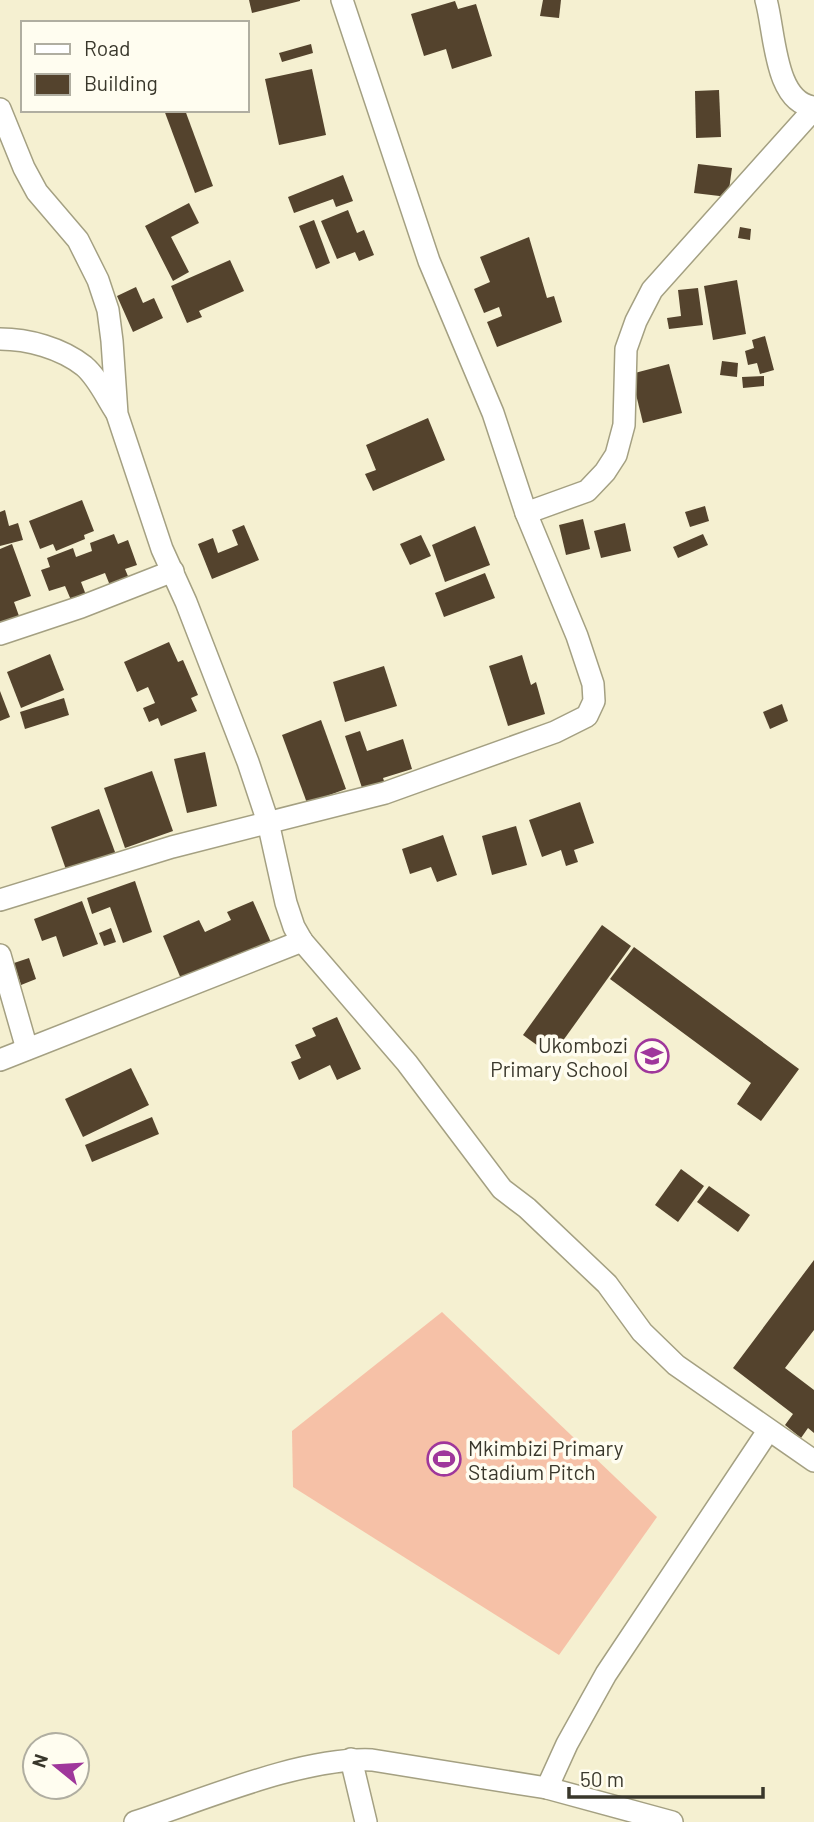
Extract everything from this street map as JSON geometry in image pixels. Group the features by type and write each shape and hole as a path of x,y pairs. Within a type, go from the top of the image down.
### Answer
{"street":[{"path":"0,900 172,847 385,793 555,732 587,716 594,701 593,684 577,636 526,513 493,413 429,261 342,0"},
{"path":"526,513 587,491 605,472 616,455 624,425 626,349 636,321 652,290 814,108 798,102 786,87 779,69 766,0"},
{"path":"0,109 24,168 37,192 78,240 98,279 108,310 111,331 117,414"},
{"path":"0,339 19,339 49,347 82,365 97,382 117,414 162,549 227,706 268,822 286,903 302,941 407,1063 502,1189 527,1208 607,1284 642,1332 676,1366 814,1461"},
{"path":"0,634 173,571"},
{"path":"0,1060 302,941"},
{"path":"0,955 27,1049"},
{"path":"547,1788 567,1744 606,1674 768,1431"},
{"path":"351,1759 366,1822"},
{"path":"135,1822 270,1777 351,1759 547,1788 672,1822"}],"shaded area":[{"name":"Mkimbizi Primary Stadium Pitch","path":"442,1312 657,1517 559,1655 293,1487 292,1431"}],"building":[{"path":"249,0 300,0 300,1 252,13"},
{"path":"543,0 561,0 559,18 540,16"},
{"path":"455,1 458,9 476,4 492,56 452,69 446,49 424,56 411,14"},
{"path":"311,44 313,53 282,62 279,53"},
{"path":"312,69 326,135 279,145 265,79"},
{"path":"719,90 721,137 696,138 695,91"},
{"path":"165,112 186,112 213,186 195,193"},
{"path":"698,164 732,168 728,197 694,193"},
{"path":"343,175 353,201 336,207 333,199 294,213 288,197"},
{"path":"189,203 199,223 171,237 189,272 173,281 145,226"},
{"path":"348,210 357,233 364,230 374,255 359,261 355,252 337,259 321,221"},
{"path":"314,220 330,263 316,269 299,226"},
{"path":"740,227 751,229 750,240 738,238"},
{"path":"529,237 547,298 554,296 562,322 497,347 487,322 502,316 499,307 484,313 474,289 490,282 480,257"},
{"path":"230,260 244,291 199,311 202,317 187,323 171,286"},
{"path":"737,280 746,334 713,340 704,286"},
{"path":"136,287 143,303 154,298 163,318 133,332 117,296"},
{"path":"698,288 703,325 669,329 667,318 681,316 678,290"},
{"path":"765,336 774,370 760,374 757,363 748,365 745,351 754,348 752,340"},
{"path":"722,361 738,363 737,377 720,375"},
{"path":"669,364 682,413 643,423 631,374"},
{"path":"764,376 764,386 743,388 742,377"},
{"path":"428,418 445,460 373,491 365,474 376,470 366,445"},
{"path":"82,500 94,531 84,535 85,539 56,551 53,544 40,549 29,521"},
{"path":"705,506 709,521 690,527 685,512"},
{"path":"5,510 9,526 18,523 23,540 0,546 0,512"},
{"path":"583,519 590,549 566,555 559,525"},
{"path":"625,523 631,551 601,558 594,531"},
{"path":"244,525 259,560 212,579 198,544 213,538 218,553 238,545 232,530"},
{"path":"475,526 490,565 445,582 432,545"},
{"path":"114,534 118,544 128,540 137,565 125,569 130,581 111,588 105,573 81,582 86,595 71,600 65,586 49,591 41,570 50,567 47,558 73,548 76,557 92,551 90,543"},
{"path":"703,534 708,545 678,558 673,547"},
{"path":"421,535 431,556 410,565 400,544"},
{"path":"12,544 31,596 14,602 19,616 0,622 0,549"},
{"path":"485,573 495,598 444,617 435,593"},
{"path":"169,642 178,662 183,660 198,695 191,698 197,711 161,726 158,718 149,722 143,708 155,703 148,687 137,692 124,662"},
{"path":"50,654 64,690 21,708 7,672"},
{"path":"522,655 531,685 536,682 545,714 508,726 489,666"},
{"path":"384,666 397,706 345,722 333,682"},
{"path":"0,691 10,717 0,721"},
{"path":"64,698 69,715 25,729 20,712"},
{"path":"782,704 788,721 770,729 763,712"},
{"path":"321,720 346,789 307,803 282,735"},
{"path":"360,731 367,751 403,739 412,769 383,778 386,787 364,794 345,736"},
{"path":"205,752 217,806 187,813 174,759"},
{"path":"152,771 173,831 125,848 104,788"},
{"path":"580,802 594,843 574,850 578,862 566,866 561,850 542,857 529,820"},
{"path":"99,809 118,860 69,878 51,827"},
{"path":"516,826 527,865 492,875 482,836"},
{"path":"443,835 457,875 437,882 431,867 410,874 402,849"},
{"path":"135,881 152,932 123,943 110,907 92,914 87,898"},
{"path":"82,901 98,944 63,957 56,936 42,941 34,919"},
{"path":"253,901 273,947 184,986 163,936 199,920 205,932 231,920 227,912"},
{"path":"602,925 631,946 552,1056 523,1035"},
{"path":"111,928 116,942 104,946 99,933"},
{"path":"634,947 799,1069 761,1121 737,1104 751,1083 610,979"},
{"path":"29,958 36,979 21,985 14,963"},
{"path":"337,1017 361,1069 337,1080 330,1065 299,1080 291,1062 301,1058 295,1045 316,1036 312,1028"},
{"path":"131,1068 149,1105 83,1137 65,1099"},
{"path":"152,1117 159,1134 92,1162 85,1145"},
{"path":"681,1169 704,1186 678,1222 655,1205"},
{"path":"709,1186 750,1215 738,1232 697,1202"},
{"path":"814,1260 814,1330 785,1368 814,1390 814,1433 808,1428 801,1438 785,1425 793,1414 733,1368"}],"place":[{"name":"Ukombozi Primary School","path":"652,1056"},
{"name":"Mkimbizi Primary Stadium Pitch","path":"444,1459"}]}
